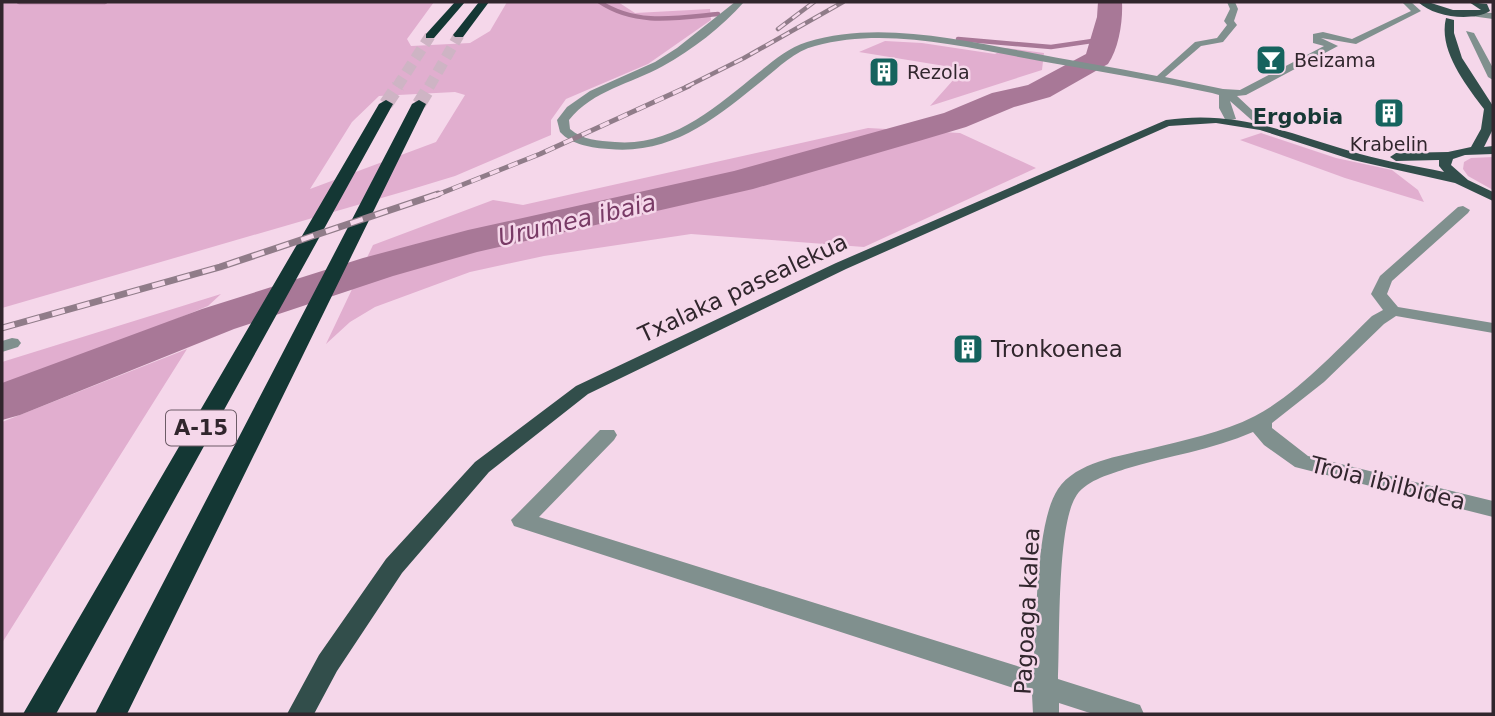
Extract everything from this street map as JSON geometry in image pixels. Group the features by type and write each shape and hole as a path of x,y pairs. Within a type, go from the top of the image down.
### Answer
{"highway":[{"path":"430,36 460,2"},
{"path":"458,35 483,3"},
{"name":"A-15","path":"39,714 386,104"},
{"name":"A-15","path":"111,714 418,104"}],"main road":[{"path":"1422,2 1449,20"},
{"path":"1473,2 1491,12"},
{"path":"1434,8 1470,13"},
{"path":"1449,20 1470,13"},
{"path":"1449,20 1448,30 1453,51 1492,111 1487,130 1476,150"},
{"name":"Txalaka pasealekua","path":"300,714 328,663 394,566 482,467 582,390 841,266 1166,123 1187,118 1230,119 1264,127 1331,149 1457,179 1479,191"},
{"name":"Txalaka pasealekua","path":"1331,149 1394,157 1449,156 1476,150 1493,150"},
{"path":"1449,156 1445,166 1457,179"}],"street":[{"path":"740,2 686,48 641,73 580,101 563,120 564,130 574,138 608,146 635,147 668,141 688,132 792,52 827,40 895,37 983,48 1242,93 1333,46 1316,41 1317,36 1353,42 1417,11 1406,2"},
{"path":"1162,75 1198,44 1220,40 1232,25 1229,21 1234,9 1231,2"},
{"path":"1470,13 1491,12"},
{"path":"1469,33 1493,77"},
{"path":"1224,92 1225,108 1230,119"},
{"path":"1224,92 1241,102 1248,113 1264,127"},
{"path":"1479,191 1493,199"},
{"path":"1463,210 1385,279 1379,293 1393,311 1493,328"},
{"name":"Pagoaga kalea","path":"1046,714 1045,687 1055,523 1067,492 1085,476 1121,463 1226,436 1263,420 1318,378 1378,320 1393,311"},
{"name":"Troia ibilbidea","path":"1263,420 1262,430 1271,440 1302,462 1493,509"},
{"path":"607,435 522,520 1131,714"}],"shaded area":[{"path":"2,2 434,2 407,39 411,46 470,43 490,31 507,2 618,2 635,13 710,9 711,20 648,64 566,99 551,120 551,135 455,176 2,308","holes":["455,92 465,95 436,142 310,189 352,122 379,96"]},
{"path":"885,41 922,43 995,54 1006,48 1044,53 1042,70 930,106 963,69 859,52"},
{"path":"868,128 960,133 1036,168 864,247 691,234 544,256 470,272 375,307 350,322 326,344 373,245 493,200 523,205"},
{"path":"1261,133 1336,158 1392,170 1418,190 1424,202 1345,178 1240,140"},
{"path":"1493,157 1493,190 1468,176 1463,169 1464,162 1471,158"},
{"path":"221,294 208,306 2,391 2,362"},
{"path":"187,349 2,643 2,422"}],"waterway":[{"path":"19,2 105,2"},
{"path":"600,2 628,15 657,19 718,14"},
{"name":"Urumea ibaia","path":"2,403 218,319 378,267 468,242 740,181 955,120 1003,100 1039,91 1098,58 1110,17 1110,2"},
{"path":"958,39 1051,47 1106,39"}],"tunnel":[{"path":"429,87 459,35"},
{"path":"397,87 430,36"},
{"path":"386,104 398,86"},
{"path":"419,104 430,86"}],"railway":[{"path":"778,29 814,2"},
{"path":"686,87 744,58 843,2"},
{"path":"434,196 540,154 689,86"},
{"path":"2,328 220,267 438,194"}],"place":[{"name":"Beizama","path":"1271,60"},
{"name":"Rezola","path":"884,72"},
{"name":"Krabelin","path":"1389,113"},
{"name":"Tronkoenea","path":"968,349"}],"district":[{"name":"Ergobia","path":"1298,117"}]}
